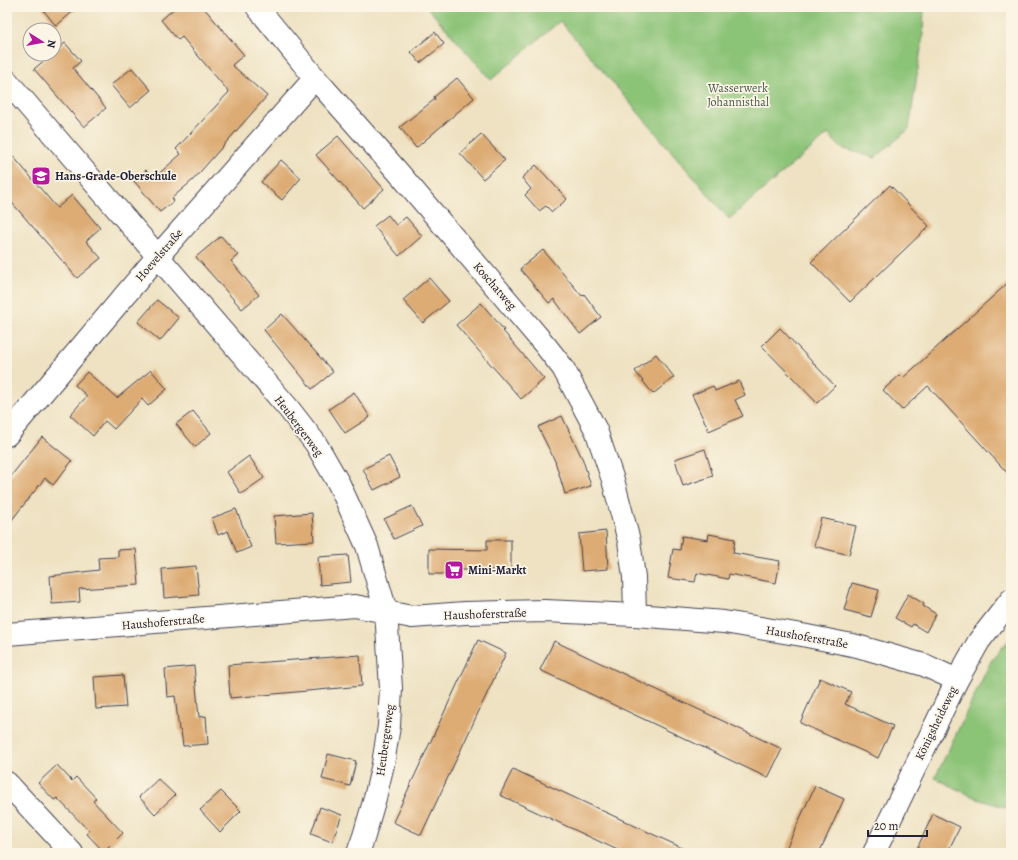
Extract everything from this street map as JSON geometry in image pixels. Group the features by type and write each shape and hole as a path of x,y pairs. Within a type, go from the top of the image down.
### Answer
{"street":[{"name":"Koschatweg","path":"256,7 315,78 398,172 563,368 596,430 613,480 629,541 634,577 636,615"},
{"name":"Hoevelstraße","path":"7,435 158,256 315,78"},
{"name":"Heubergerweg","path":"7,80 289,409 316,444 339,484 367,546 386,611 391,688 389,726 383,764 375,798 358,853"},
{"name":"Königsheideweg","path":"874,853 957,680 979,641 1011,600"},
{"name":"Haushoferstraße","path":"7,634 355,606 412,617 465,613 545,612 636,615 724,622 857,646 924,665 957,680"},
{"path":"7,783 72,853"}],"green space":[{"name":"Wasserwerk Johannisthal","path":"427,7 924,7 923,35 909,129 875,158 841,148 828,134 729,219 560,21 491,80"},
{"path":"1011,637 1011,809 980,800 935,778 991,661"}],"building":[{"path":"41,7 78,7 61,22 53,22"},
{"path":"176,7 203,7 244,55 232,65 267,96 193,180 172,198 174,201 160,212 134,181 146,170 154,178 181,154 176,149 229,92 182,37 178,40 161,20"},
{"path":"435,32 444,44 420,63 411,52"},
{"path":"65,43 81,61 73,68 106,108 84,127 34,69 42,62 62,62 62,45"},
{"path":"132,68 151,90 130,108 111,85"},
{"path":"457,78 474,98 416,148 400,127 435,99 434,97"},
{"path":"481,134 505,160 483,179 460,153"},
{"path":"338,136 384,189 363,208 316,155"},
{"path":"7,149 57,208 72,195 100,228 86,241 101,258 77,278 7,197"},
{"path":"281,160 301,178 282,200 261,182"},
{"path":"536,165 567,199 552,212 546,206 539,211 525,195 531,189 522,178"},
{"path":"890,185 929,226 850,302 811,262"},
{"path":"388,215 396,225 406,217 422,236 399,256 374,226"},
{"path":"221,236 238,255 231,261 259,295 242,309 196,257"},
{"path":"543,250 582,296 584,294 601,317 580,334 554,299 549,303 520,269"},
{"path":"429,278 449,301 423,323 403,300"},
{"path":"1011,280 1011,477 928,386 902,410 883,390 900,375 903,378"},
{"path":"157,300 179,318 160,341 138,322"},
{"path":"481,303 544,379 521,399 456,325"},
{"path":"282,314 333,372 312,389 264,330"},
{"path":"780,328 835,386 817,403 762,346"},
{"path":"656,354 674,377 653,394 635,371"},
{"path":"151,370 167,389 148,406 142,399 114,429 105,421 93,436 70,415 87,396 75,385 87,372 117,398"},
{"path":"739,381 745,395 735,400 743,416 709,431 692,395 713,386 715,391"},
{"path":"354,392 370,417 345,433 329,409"},
{"path":"193,411 211,433 195,447 176,424"},
{"path":"562,416 583,460 591,486 565,494 555,461 538,427"},
{"path":"42,437 72,461 53,485 45,478 7,526 7,481"},
{"path":"705,449 713,476 683,486 675,459"},
{"path":"249,456 264,478 241,494 227,472"},
{"path":"389,456 400,477 374,490 363,469"},
{"path":"412,506 422,526 394,539 384,519"},
{"path":"236,509 251,547 237,553 228,531 218,535 212,518"},
{"path":"312,513 314,541 276,543 274,516"},
{"path":"821,518 856,526 849,555 814,546"},
{"path":"606,531 608,569 582,571 579,534"},
{"path":"709,534 735,539 733,553 780,561 776,583 729,574 728,579 697,573 695,582 668,578 673,549 680,550 682,536 708,540"},
{"path":"487,540 511,540 511,570 459,570 459,574 429,574 429,549 487,550"},
{"path":"136,549 139,585 79,589 80,602 52,604 50,576 99,570 98,558 118,557 118,550"},
{"path":"348,555 351,582 320,585 318,557"},
{"path":"196,566 199,595 164,598 162,569"},
{"path":"852,583 879,590 871,617 844,610"},
{"path":"908,594 936,614 926,632 913,624 911,627 895,618"},
{"path":"478,640 506,653 421,835 393,822"},
{"path":"554,641 782,749 768,778 540,670"},
{"path":"360,655 362,686 230,698 228,665"},
{"path":"194,666 199,717 206,716 208,744 183,746 181,731 179,730 175,696 167,697 165,669"},
{"path":"123,675 126,707 96,709 94,677"},
{"path":"820,678 851,692 845,704 893,726 878,758 800,723"},
{"path":"328,754 356,761 350,786 322,779"},
{"path":"57,765 72,781 76,777 96,798 93,801 123,833 104,852 87,834 89,831 57,798 54,800 38,783"},
{"path":"513,769 693,853 624,853 500,795"},
{"path":"158,779 175,795 155,814 139,797"},
{"path":"815,786 844,799 833,823 819,853 784,853"},
{"path":"221,791 241,811 220,832 200,810"},
{"path":"320,807 342,815 332,842 311,834"},
{"path":"933,814 960,827 947,853 915,853"}],"place":[{"name":"Hans-Grade-Oberschule","path":"41,176"},
{"name":"Mini-Markt","path":"454,570"}]}
